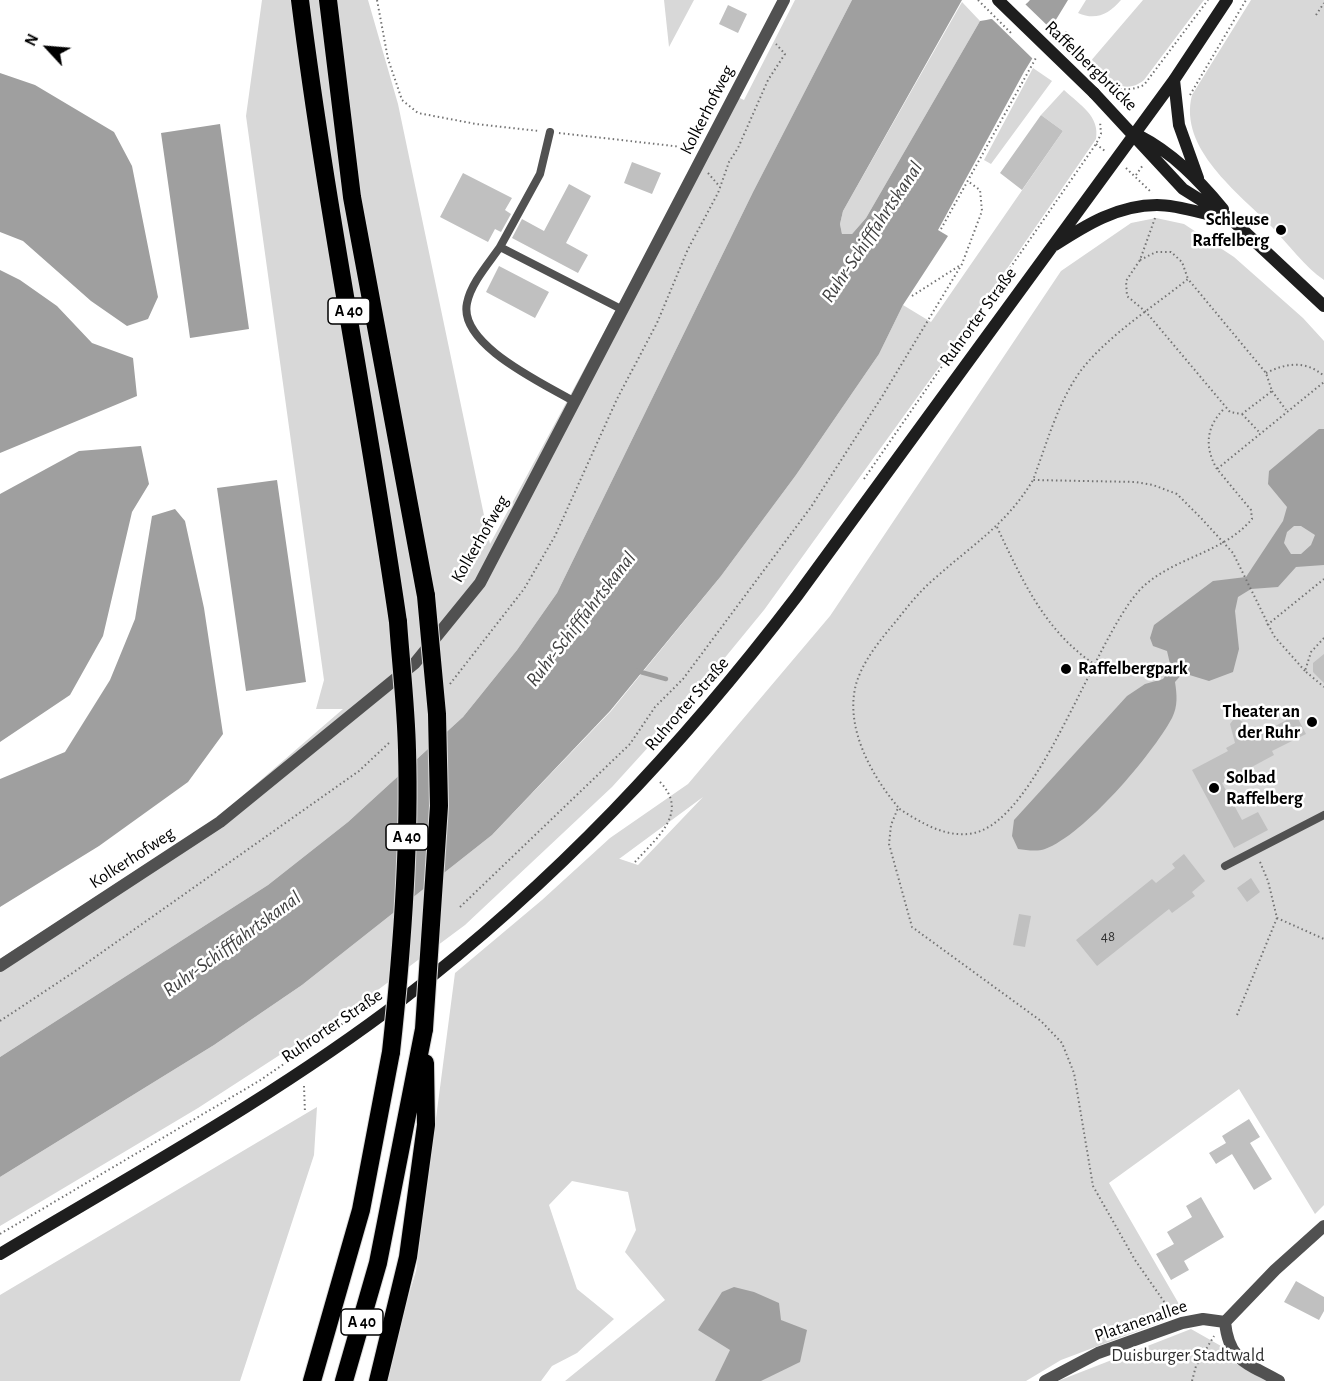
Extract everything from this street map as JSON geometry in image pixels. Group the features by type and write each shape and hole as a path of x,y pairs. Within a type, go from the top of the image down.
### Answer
{"highway":[{"name":"A 40","path":"300,0 313,100 375,463 398,622 407,749 404,920 391,1052 361,1210 312,1381"},
{"name":"A 40","path":"328,0 352,197 426,596 437,714 439,806 424,1029 378,1263 344,1381"},
{"path":"378,1381 408,1257 426,1125 424,1029"}],"main road":[{"name":"Raffelbergbrücke","path":"998,0 1134,133"},
{"name":"Ruhrorter Straße","path":"0,1254 191,1140 297,1072 400,1001 463,952 534,891 651,774 746,663 791,604 1114,159 1174,80 1227,0"},
{"path":"1174,80 1179,125 1198,179"},
{"path":"1134,133 1159,146 1198,179 1231,219 1324,306"},
{"path":"1134,133 1151,156 1184,189 1231,219"},
{"path":"1049,249 1113,212 1157,205 1231,219"}],"street":[{"name":"Kolkerhofweg","path":"0,966 220,822 415,663 480,583 784,0"},
{"path":"1280,1381 1238,1357 1227,1342 1225,1322 1275,1270 1324,1226"},
{"name":"Platanenallee","path":"1045,1381 1098,1353 1182,1323 1203,1319 1225,1322"}],"lane":[{"path":"550,132 540,174 467,302 466,315 473,331 486,347 575,402"},
{"path":"500,247 623,310"},
{"path":"1225,866 1324,815"}],"path":[{"path":"377,0 388,59 402,100 418,113 476,124 706,150"},
{"path":"1103,82 1119,89 1132,90 1144,85 1208,0"},
{"path":"1189,102 1191,92 1246,0"},
{"path":"1316,15 1324,3"},
{"path":"1050,35 1069,32"},
{"path":"447,688 524,589 555,536 617,399 657,323 688,249 720,187 729,162 738,148 768,80 785,54 767,33"},
{"path":"941,229 969,182 1038,53"},
{"path":"863,481 1096,144 1101,134 1101,122 1096,115"},
{"path":"1096,144 1135,175 1154,195 1157,205 1140,260 1129,274 1124,288 1131,301 1146,312 1225,408 1230,412 1242,414 1260,433"},
{"path":"699,164 720,187"},
{"path":"460,907 630,744 655,707 683,679 811,507 884,395 962,264 982,211 980,190 969,182"},
{"path":"1140,260 1156,252 1171,252 1182,262 1188,279 1266,373 1272,391 1287,411"},
{"path":"912,296 962,264"},
{"path":"1188,279 1106,345 1081,370 1061,406 1033,480 998,527 934,579 880,640 857,683 855,708 860,743 879,784 898,808 928,825 953,833 976,832 995,821 1015,801 1042,765 1120,617 1140,590 1161,574 1223,543 1248,524 1253,515 1217,469 1209,451 1208,441 1213,422 1225,408"},
{"path":"1266,373 1278,367 1299,364 1309,366 1324,376"},
{"path":"1217,469 1324,382"},
{"path":"1242,414 1272,391"},
{"path":"1033,480 1136,482 1165,489 1188,503 1233,554 1267,625 1281,647 1324,687"},
{"path":"998,527 1041,612 1064,640 1094,664"},
{"path":"1267,625 1324,579"},
{"path":"1305,671 1311,652 1324,638"},
{"path":"0,1021 74,972 359,771 391,741"},
{"path":"635,862 661,832 673,812 673,800 669,791 651,774"},
{"path":"898,808 891,825 889,844 912,927 1041,1021 1062,1043 1074,1073 1093,1186 1158,1296 1182,1323"},
{"path":"1237,1015 1277,918 1268,881 1255,851"},
{"path":"1277,918 1324,939"},
{"path":"0,1234 259,1081 375,1002"},
{"path":"297,1072 306,1090 305,1113"},
{"path":"1192,1381 1196,1366 1225,1322"}],"green space":[{"path":"262,0 368,0 398,104 490,544 693,167 729,93 744,100 795,0 852,0 753,192 557,593 517,650 463,717 348,822 268,885 0,1057 0,959 218,817 343,709 316,709 324,680 246,116"},
{"path":"664,0 694,0 669,47"},
{"path":"1086,0 1121,0 1102,15 1091,16 1078,13"},
{"path":"1143,0 1204,0 1144,80 1129,87 1115,84 1089,63"},
{"path":"1251,0 1324,0 1324,280 1303,262 1272,227 1228,185 1202,152 1194,134 1190,115 1192,95"},
{"path":"962,2 980,21 866,218 852,234 842,234 840,224 843,211"},
{"path":"1033,68 1052,81 991,164 984,160"},
{"path":"1064,90 1092,117 1096,139 947,356 764,610 682,710 612,787 465,925 363,1001 198,1108 0,1226 0,1177 214,1045 302,985 492,835 611,711 721,576 796,475 879,354 903,305 931,322 1063,131 1041,115"},
{"path":"1156,218 1184,224 1234,257 1303,318 1324,341 1324,1205 1315,1214 1239,1089 1109,1183 1183,1311 1162,1322 1061,1360 1026,1381 565,1381 665,1300 625,1252 636,1230 628,1192 572,1181 549,1205 577,1289 614,1319 577,1353 552,1366 541,1381 383,1381 416,1271 455,973 542,900 610,838 688,784 830,616 1061,271 1131,223","holes":["703,797 638,865 619,859"]},
{"path":"317,1107 314,1155 240,1381 0,1381 0,1295"},
{"name":"Duisburger Stadtwald","path":"1191,1329 1221,1346 1235,1363 1268,1381 1058,1381"}],"water":[{"name":"Ruhr-Schifffahrtskanal","path":"852,0 962,0 843,211 840,224 842,234 852,234 866,218 980,21 1007,14 1030,0 1068,0 1024,72 938,230 948,236 903,305 879,354 796,475 721,576 610,711 492,835 302,985 214,1045 0,1177 0,1057 268,885 348,822 463,717 517,650 557,593 753,192"},
{"path":"0,73 35,85 114,132 132,166 158,297 148,319 127,326 91,301 23,241 0,232"},
{"path":"220,124 249,329 190,338 161,133"},
{"path":"0,270 20,280 57,306 92,343 133,358 137,396 0,453"},
{"path":"1319,429 1324,429 1324,565 1296,567 1278,587 1251,589 1238,597 1235,611 1239,649 1233,672 1209,681 1183,673 1175,682 1176,700 1172,718 1149,752 1116,792 1061,841 1042,850 1018,849 1012,836 1014,820 1127,696 1145,684 1163,679 1171,668 1167,651 1153,646 1150,638 1154,625 1213,581 1246,577 1283,521 1287,507 1268,484 1269,471","holes":["1294,526 1301,526 1315,535 1311,545 1301,554 1291,554 1284,543 1287,532"]},
{"path":"141,446 149,484 132,512 103,636 70,695 0,742 0,494 79,451"},
{"path":"277,480 306,682 246,691 217,488"},
{"path":"175,509 185,521 204,608 223,734 188,782 99,846 0,907 0,779 65,752 110,680 135,619 152,516"},
{"path":"734,1287 754,1292 779,1303 781,1320 807,1330 800,1362 761,1381 715,1381 730,1350 698,1330 722,1292"}],"pier":[{"path":"1024,3 1052,30 1034,60 992,19 978,19"}],"building":[{"path":"728,5 747,14 738,33 719,24"},
{"path":"1041,115 1063,131 1022,190 1000,173"},
{"path":"632,162 661,173 652,194 624,183"},
{"path":"463,173 512,198 505,210 511,214 501,232 495,229 488,242 440,217"},
{"path":"569,184 591,196 566,243 588,255 578,273 512,238 522,219 544,231"},
{"path":"499,266 549,292 535,318 486,292"},
{"path":"1324,654 1324,683 1313,672 1313,663"},
{"name":"Solbad Raffelberg","path":"1296,715 1306,734 1272,751 1274,755 1222,783 1242,820 1258,812 1268,830 1234,848 1192,770 1228,751 1226,748 1235,743 1230,724 1233,720 1238,719 1243,722 1245,734 1261,729 1262,733"},
{"path":"1184,854 1205,881 1192,892 1195,896 1172,913 1169,909 1097,966 1076,940 1152,879 1156,883 1175,868 1172,864"},
{"path":"1251,878 1260,892 1247,902 1237,888"},
{"path":"1019,914 1031,916 1025,947 1013,945"},
{"path":"1249,1119 1260,1137 1250,1143 1272,1179 1254,1190 1232,1154 1216,1164 1209,1153 1226,1143 1222,1136"},
{"path":"1201,1197 1224,1237 1184,1261 1189,1270 1171,1280 1156,1254 1174,1244 1167,1232 1192,1217 1186,1206"},
{"path":"1296,1281 1324,1297 1324,1311 1319,1320 1284,1302"}],"waterway":[{"path":"637,671 666,679"}],"place":[{"name":"Schleuse Raffelberg","path":"1281,230"},
{"name":"Raffelbergpark","path":"1066,669"},
{"name":"Theater an der Ruhr","path":"1312,722"},
{"name":"Solbad Raffelberg","path":"1214,788"}]}
